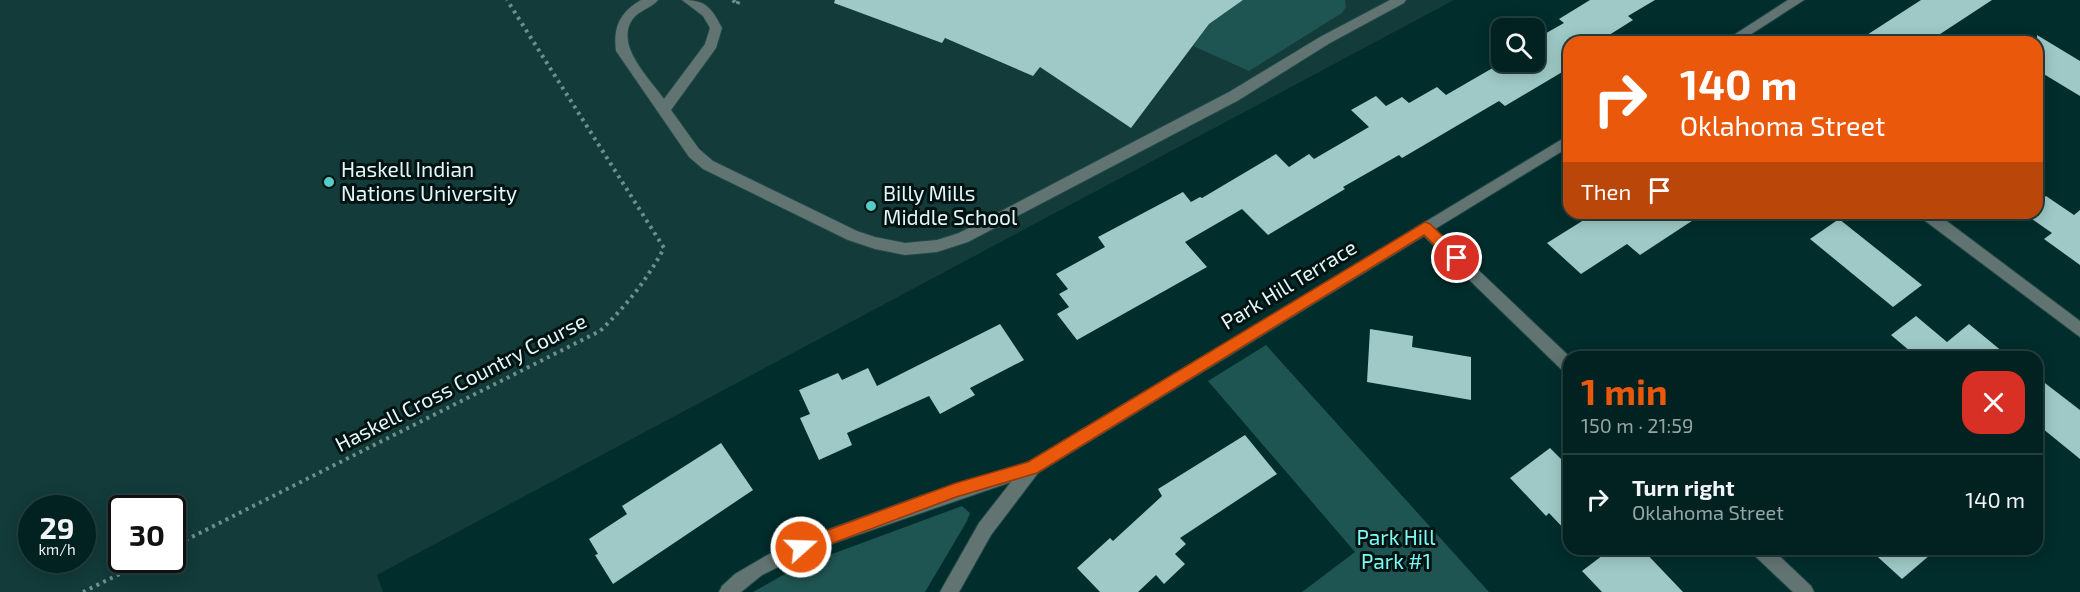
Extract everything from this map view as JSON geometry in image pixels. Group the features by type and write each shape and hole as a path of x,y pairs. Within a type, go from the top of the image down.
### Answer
{"street":[{"path":"652,0 638,6 626,18 620,36 623,51 694,153 708,165 853,236 905,249 937,246 963,238 1234,96 1325,40 1400,0"},
{"path":"664,109 711,45 716,28 708,14 688,0"},
{"path":"1739,36 1798,0"},
{"name":"Park Hill Terrace","path":"728,592 740,580 778,556 956,490 1032,468 1563,144"},
{"path":"1933,219 2080,330"},
{"path":"1425,228 1563,360"},
{"name":"Park Hill Terrace","path":"949,592 985,529 1032,468"},
{"path":"1766,555 1805,592"}],"path":[{"name":"Haskell Cross Country Course","path":"186,540 600,331 629,304 650,275 664,248 507,0"},
{"path":"733,0 737,5 739,0"},
{"path":"83,592 122,573"}],"shaded area":[{"name":"Haskell Indian Nations University","path":"0,0 1454,0 377,575 383,592 0,592"}],"green space":[{"path":"1243,0 1345,0 1346,7 1342,13 1249,71 1193,46 1209,24"},
{"name":"Park Hill Park #1","path":"1266,345 1489,592 1302,592 1355,552 1208,381"},
{"path":"962,506 970,513 967,521 925,592 753,592 797,567"}],"building":[{"path":"835,0 1243,0 1209,24 1131,128 1040,67 1033,76 945,38 942,43 834,3"},
{"path":"1590,0 1655,0 1628,16 1633,20 1608,36 1563,36 1563,72 1505,106 1499,101 1402,158 1399,155 1343,187 1345,189 1268,235 1242,209 1185,242 1207,267 1077,340 1057,314 1069,307 1059,294 1068,289 1056,274 1105,247 1098,237 1183,192 1191,202 1202,198 1276,154 1289,167 1309,154 1314,159 1369,127 1351,110 1376,96 1386,106 1402,97 1409,103 1437,87 1446,95 1491,69 1491,72 1545,72 1545,34 1564,23 1559,19"},
{"path":"1921,0 1992,0 1937,36 1865,36"},
{"path":"2043,39 2080,61 2080,96 2043,74"},
{"path":"2046,196 2074,215 2080,210 2080,265 2044,239 2052,233 2032,219 2043,219 2043,199"},
{"path":"1585,219 1695,219 1640,255 1627,244 1581,274 1547,243"},
{"path":"1839,219 1922,285 1893,307 1810,239"},
{"path":"1916,316 1947,342 1969,324 2002,351 1910,351 1891,335"},
{"path":"1000,324 1024,360 970,388 975,395 940,414 929,396 847,433 852,445 819,460 800,418 810,414 799,390 838,373 842,380 868,368 877,386"},
{"path":"1370,329 1413,336 1412,347 1471,357 1471,400 1367,382"},
{"path":"2043,382 2080,410 2080,459 2043,429"},
{"path":"1245,435 1277,474 1180,538 1186,544 1175,554 1185,564 1164,584 1156,575 1138,592 1100,592 1077,568 1110,538 1113,541 1162,496 1158,489"},
{"path":"721,443 753,490 613,584 595,555 598,554 589,539 627,514 622,506"},
{"path":"1550,448 1563,461 1563,528 1549,513 1546,516 1510,478"},
{"path":"1603,555 1648,555 1683,592 1602,592 1582,571"},
{"path":"1876,555 1930,555 1902,579"}],"place":[{"name":"Haskell Indian Nations University","path":"329,182"},
{"name":"Billy Mills Middle School","path":"871,206"}],"route":[{"path":"801,547 956,490 1032,468 1425,228 1457,258"}]}
